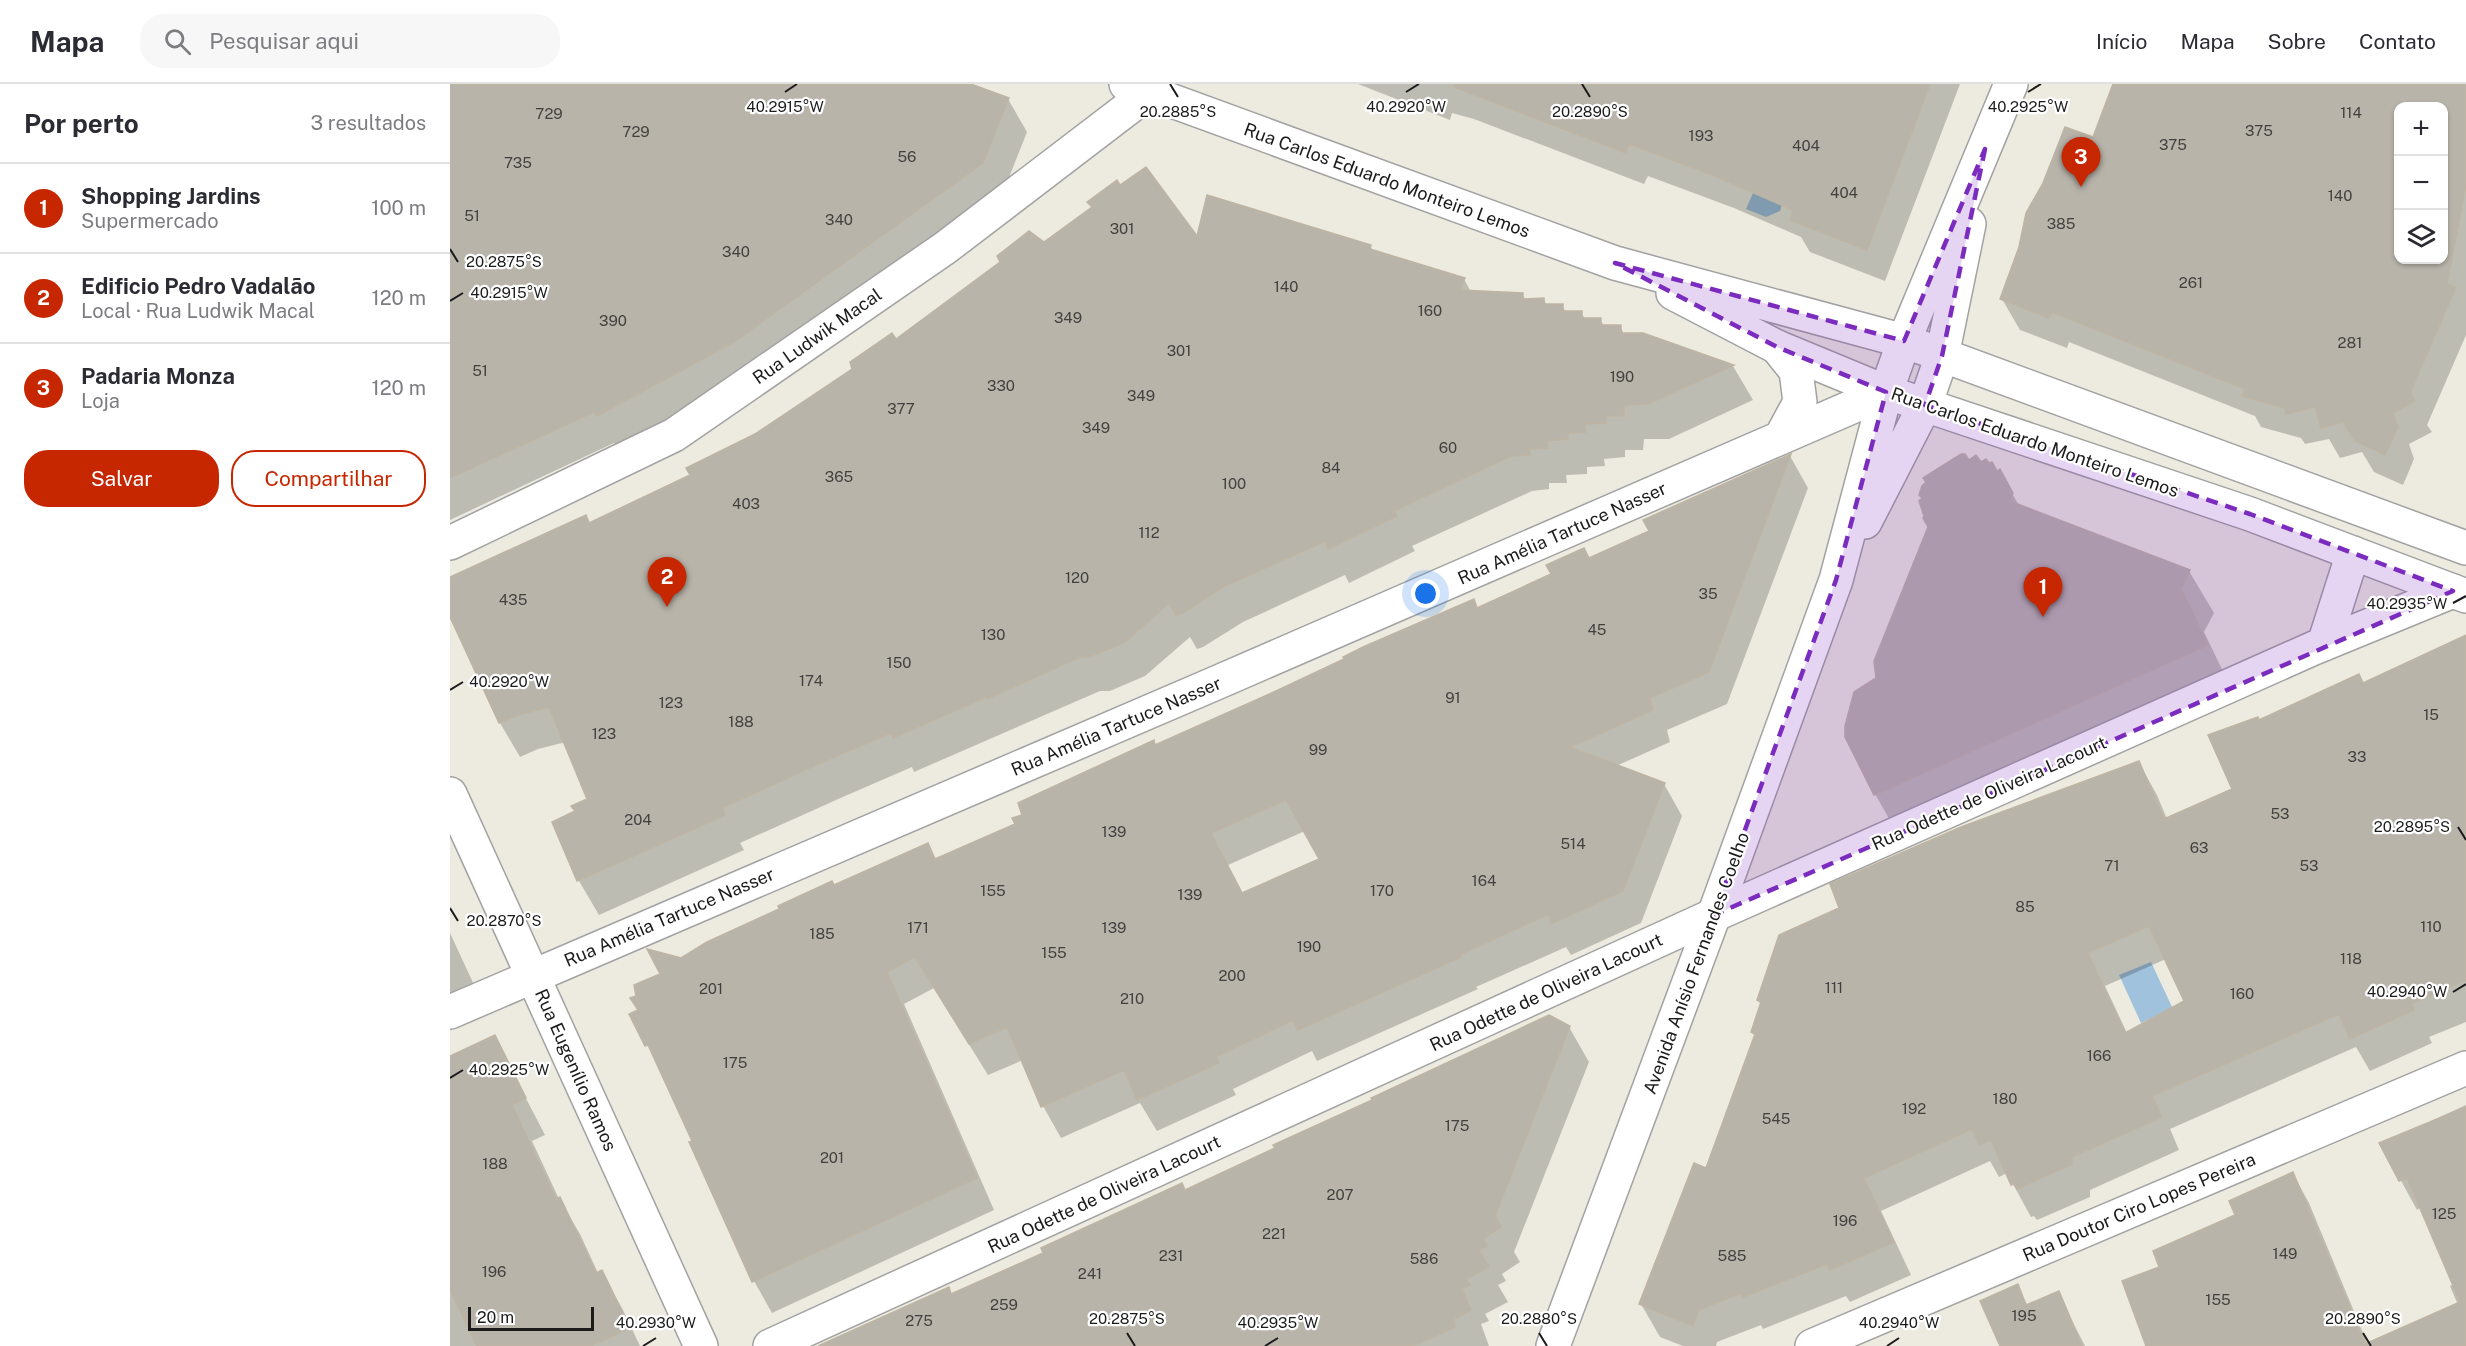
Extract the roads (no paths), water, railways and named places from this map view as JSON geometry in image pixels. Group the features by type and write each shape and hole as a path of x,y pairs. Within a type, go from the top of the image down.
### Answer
{"street":[{"name":"Avenida Anísio Fernandes Coelho","path":"1553,1346 1836,580 1886,392 1904,341 2011,84"},
{"name":"Rua Carlos Eduardo Monteiro Lemos","path":"1143,87 1615,263 1904,341 2466,548"},
{"name":"Rua Ludwik Macal","path":"450,543 674,435 945,248 1143,87"},
{"name":"Avenida Anísio Fernandes Coelho","path":"1836,580 1925,405 1942,356 1985,149"},
{"name":"Rua Carlos Eduardo Monteiro Lemos","path":"1615,263 1777,347 1886,392 2250,514 2460,594"},
{"path":"1777,347 1796,371 1800,402 1781,437"},
{"name":"Rua Amélia Tartuce Nasser","path":"450,1012 1886,392"},
{"path":"2324,644 2353,553"},
{"path":"2460,594 2466,556"},
{"name":"Rua Odette de Oliveira Lacourt","path":"771,1346 1714,915 2324,644 2460,594"},
{"name":"Rua Eugenílio Ramos","path":"450,794 702,1346"},
{"name":"Rua Doutor Ciro Lopes Pereira","path":"1812,1346 2466,1068"}],"water":[{"path":"1774,145 1785,194 1780,211 1766,217 1746,209"},
{"path":"2151,962 2173,1009 2141,1023 2119,975"}],"place":[{"name":"Padaria Monza","path":"2081,187"},
{"name":"Edificio Pedro Vadalão","path":"667,607"},
{"name":"Shopping Jardins","path":"2043,617"}]}
